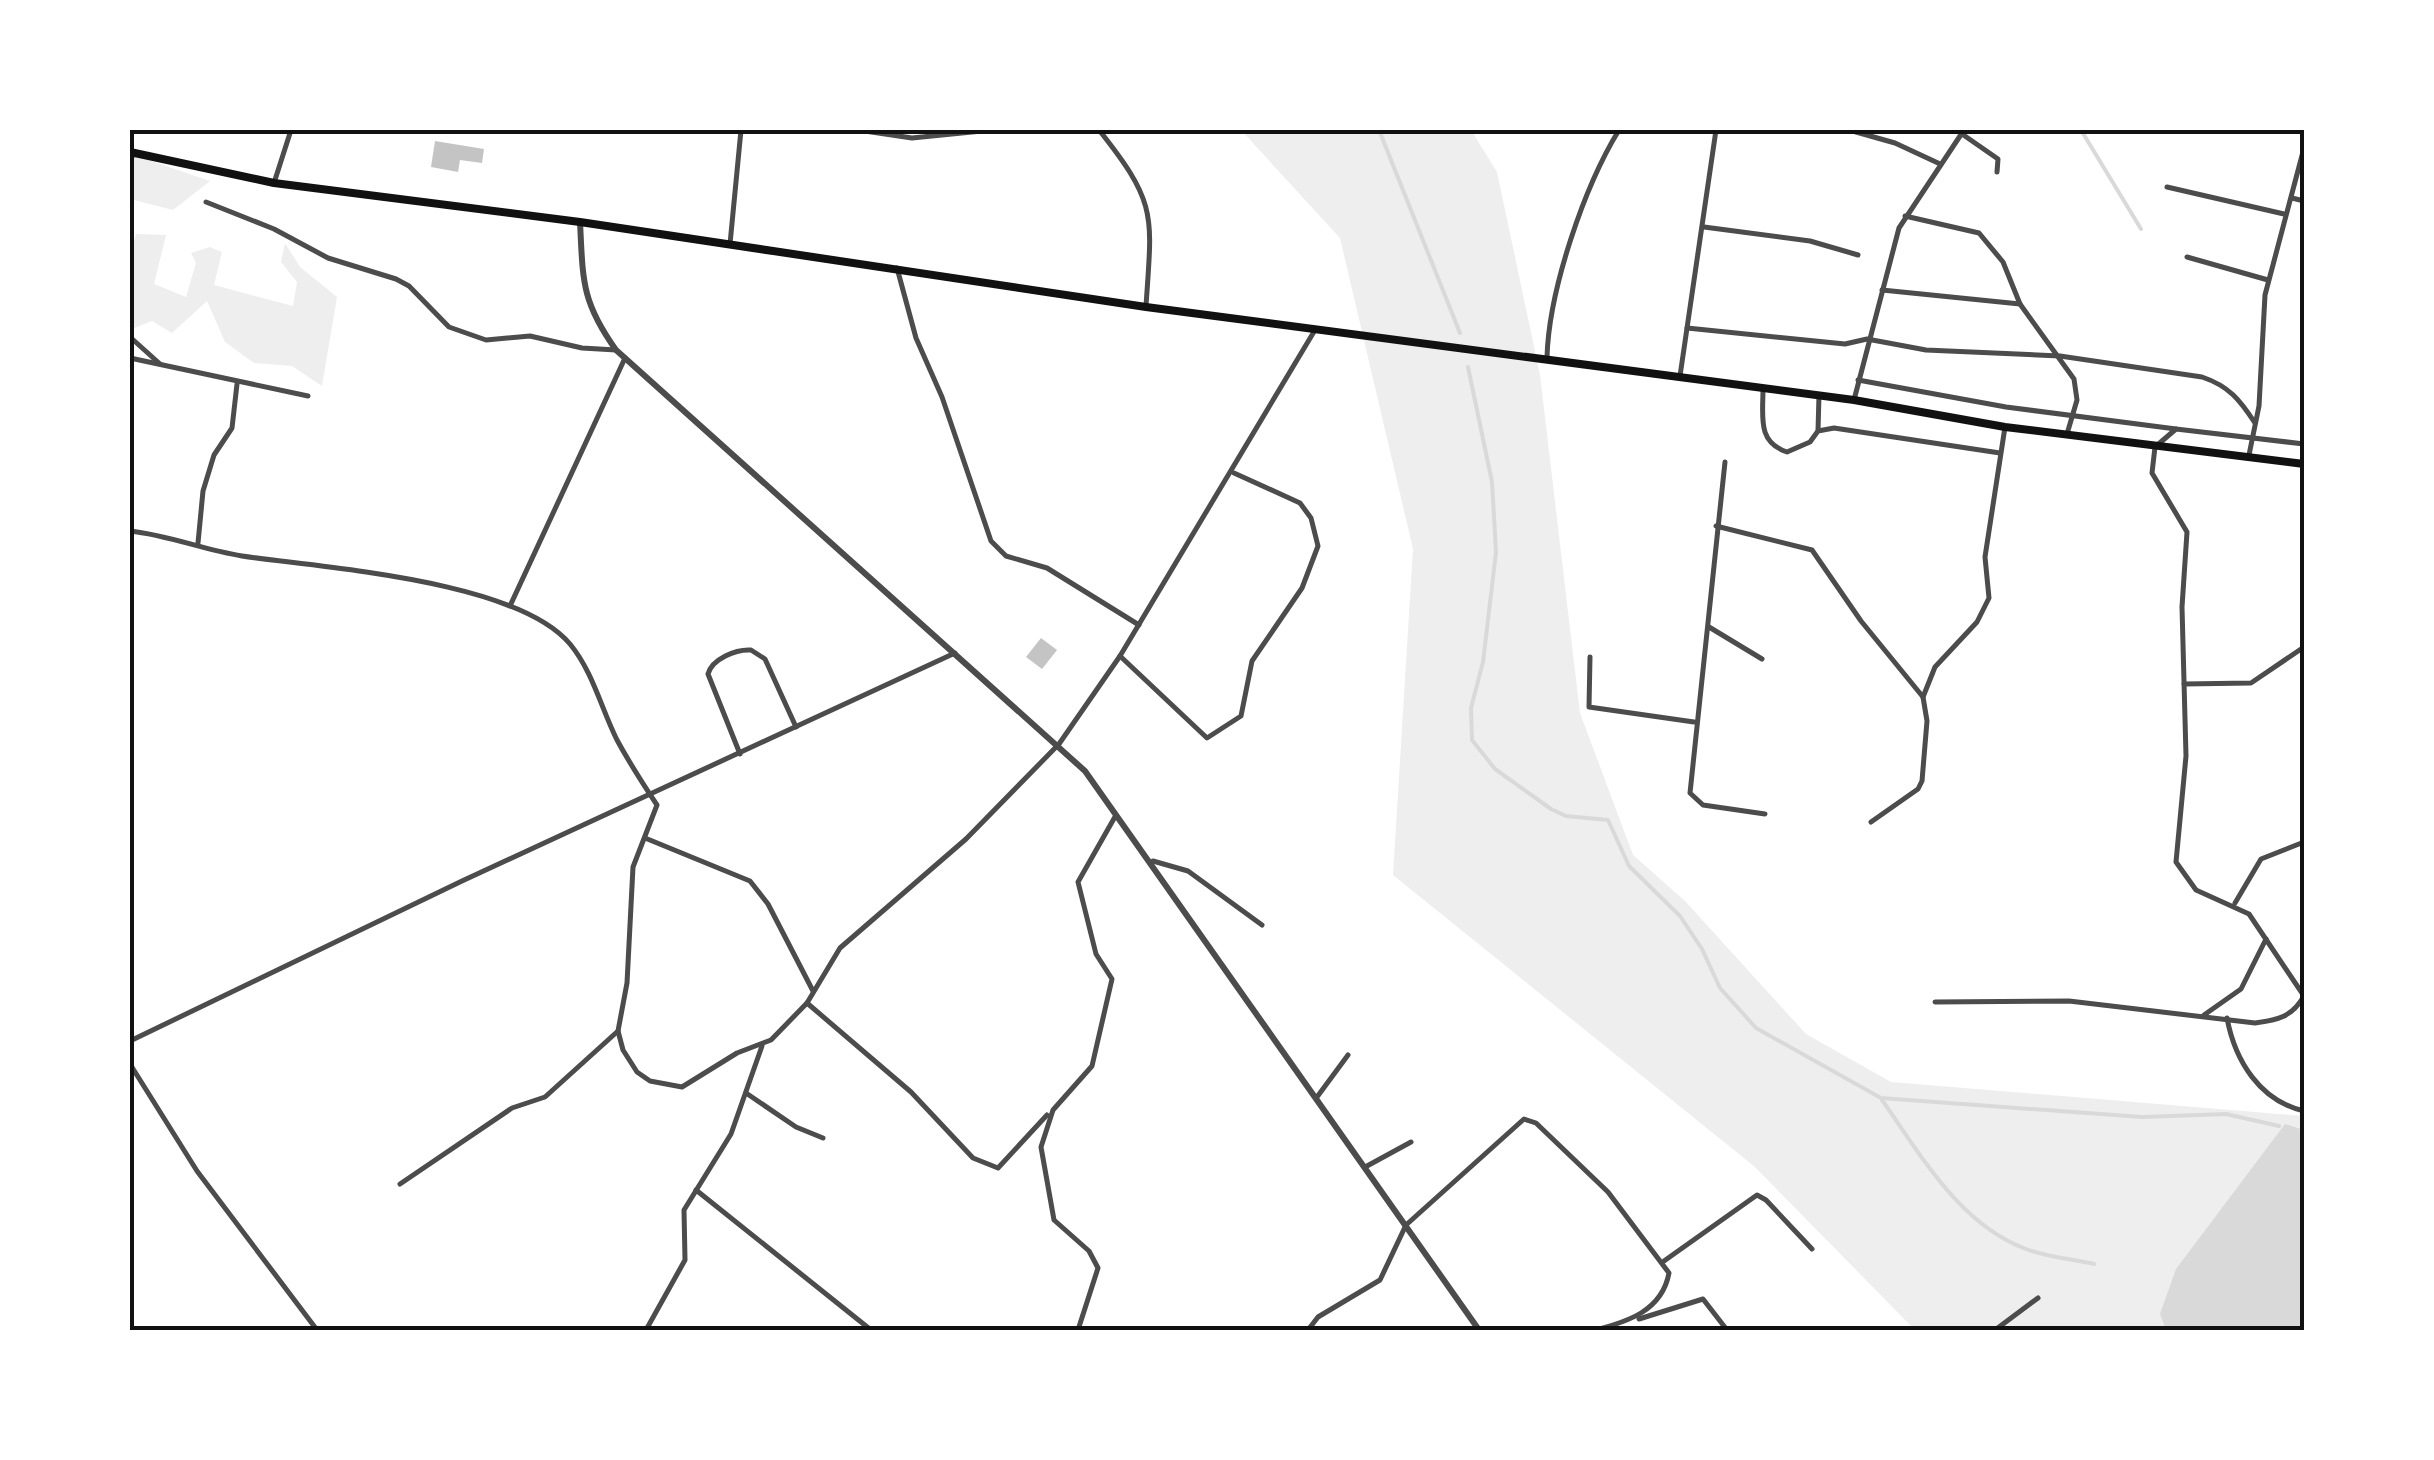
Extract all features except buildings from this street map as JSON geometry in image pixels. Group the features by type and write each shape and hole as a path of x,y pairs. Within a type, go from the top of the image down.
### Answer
{"highway":[{"path":"131,152 274,184 580,222 1146,307 1854,400 2006,428 2304,464"}],"street":[{"path":"274,184 290,130"},
{"path":"730,244 740,130"},
{"path":"858,130 912,138 992,130"},
{"path":"1099,130 1148,203 1152,223 1146,307"},
{"path":"1547,358 1556,302 1582,212 1604,155 1619,130"},
{"path":"1680,376 1716,130"},
{"path":"1849,130 1938,163"},
{"path":"1854,400 1894,240 1938,163 1963,132 1998,159 1997,172"},
{"path":"2249,456 2268,280 2304,148"},
{"path":"130,164 131,152"},
{"path":"2167,187 2284,214"},
{"path":"2292,198 2304,201"},
{"path":"206,202 274,229 328,258 396,279 409,286 449,327 486,340 530,336 582,348 616,350"},
{"path":"1906,216 1984,236 2003,262 2020,304 2060,356 2077,388 2067,434"},
{"path":"580,222 583,284 593,318 616,350 1059,744 1153,861 1479,1330"},
{"path":"1704,227 1810,241 1858,255"},
{"path":"2186,258 2268,280"},
{"path":"897,268 916,338 942,397 991,541 1006,556 1046,568 1140,625"},
{"path":"1882,290 2020,304"},
{"path":"1687,328 1845,344 1867,339 1914,349 2060,356 2222,383 2237,396 2255,423"},
{"path":"130,531 238,555 346,568 510,606 550,626 569,643 656,810 632,873 627,983 618,1030 622,1050 637,1072 669,1087 682,1087 738,1053 762,1046 808,1003 840,948 966,839 1059,744 1140,625 1315,330"},
{"path":"130,337 163,366"},
{"path":"130,358 237,384 308,396"},
{"path":"510,606 625,358"},
{"path":"1858,380 2006,407 2304,444"},
{"path":"198,544 203,491 214,455 232,428 237,384"},
{"path":"1763,389 1763,435 1772,447 1787,452 1799,449 1818,431 1834,428 1942,441 2000,453"},
{"path":"1818,431 1819,396"},
{"path":"1923,697 1935,667 1977,622 1989,598 1984,557 2006,428"},
{"path":"1935,1002 2039,999 2256,1023 2280,1019 2296,1010 2304,996 2249,914 2235,904 2196,890 2176,862 2186,756 2182,608 2187,532 2152,473 2155,446 2176,429"},
{"path":"1726,462 1716,526 1709,627 1694,722 1690,793 1695,801 1764,814"},
{"path":"1120,656 1207,738 1242,716 1257,652 1302,588 1318,546 1311,518 1300,503 1233,472"},
{"path":"1716,526 1812,550 1861,621 1923,697 1927,721 1922,781 1918,789 1871,822"},
{"path":"1709,627 1762,659"},
{"path":"2184,684 2251,683 2304,647"},
{"path":"740,754 708,674 714,662 751,650 766,659 796,727"},
{"path":"130,1042 956,653"},
{"path":"1590,657 1589,708 1694,722"},
{"path":"808,1003 911,1092 974,1158 990,1168 1002,1164 1092,1066 1096,1054 1112,978 1096,954 1078,882 1117,812"},
{"path":"645,838 750,881 768,904 813,991"},
{"path":"2235,904 2261,859 2304,842"},
{"path":"1153,861 1188,871 1262,925"},
{"path":"2202,1015 2241,988 2266,938"},
{"path":"2227,1018 2231,1039 2257,1084 2272,1100 2304,1111"},
{"path":"400,1184 512,1108 545,1097 618,1030"},
{"path":"646,1330 685,1260 684,1210 731,1134 762,1046"},
{"path":"1317,1098 1348,1055"},
{"path":"130,1064 197,1171 317,1330"},
{"path":"746,1093 796,1128 824,1138"},
{"path":"1052,1110 1041,1147 1050,1204 1058,1226 1089,1251 1098,1268 1078,1330"},
{"path":"1308,1330 1318,1317 1380,1280 1406,1225 1524,1119 1530,1120 1595,1178 1664,1261 1669,1278 1637,1319"},
{"path":"1366,1166 1412,1142"},
{"path":"696,1190 871,1330"},
{"path":"1664,1261 1756,1195 1766,1200 1812,1250"},
{"path":"1995,1330 2038,1298"},
{"path":"1595,1330 1703,1299 1727,1330"}],"shaded area":[{"path":"1241,130 1471,130 1497,172 1540,375 1580,713 1633,855 1685,901 1806,1034 1891,1082 2304,1116 2304,1330 1915,1330 1755,1167 1393,875 1413,549 1340,238"},
{"path":"130,155 210,181 173,210 130,199"},
{"path":"136,234 166,235 154,284 186,297 196,263 191,253 210,247 222,252 214,285 293,306 297,282 281,262 285,243 300,267 337,297 322,386 292,366 254,363 225,342 207,301 172,333 152,321 134,328 130,257"},
{"path":"2285,1124 2304,1130 2304,1330 2166,1330 2160,1314 2176,1269"}],"waterway":[{"path":"1379,130 1460,333"},
{"path":"2081,130 2141,229"},
{"path":"1468,367 1492,482 1496,552 1483,662 1471,708 1472,740 1495,769 1551,809 1566,816 1608,820 1629,866 1680,916 1702,949 1720,988 1756,1028 1881,1098 2142,1117 2226,1114 2279,1126"},
{"path":"1882,1100 1927,1165 1981,1223 2026,1249 2094,1264"}]}
